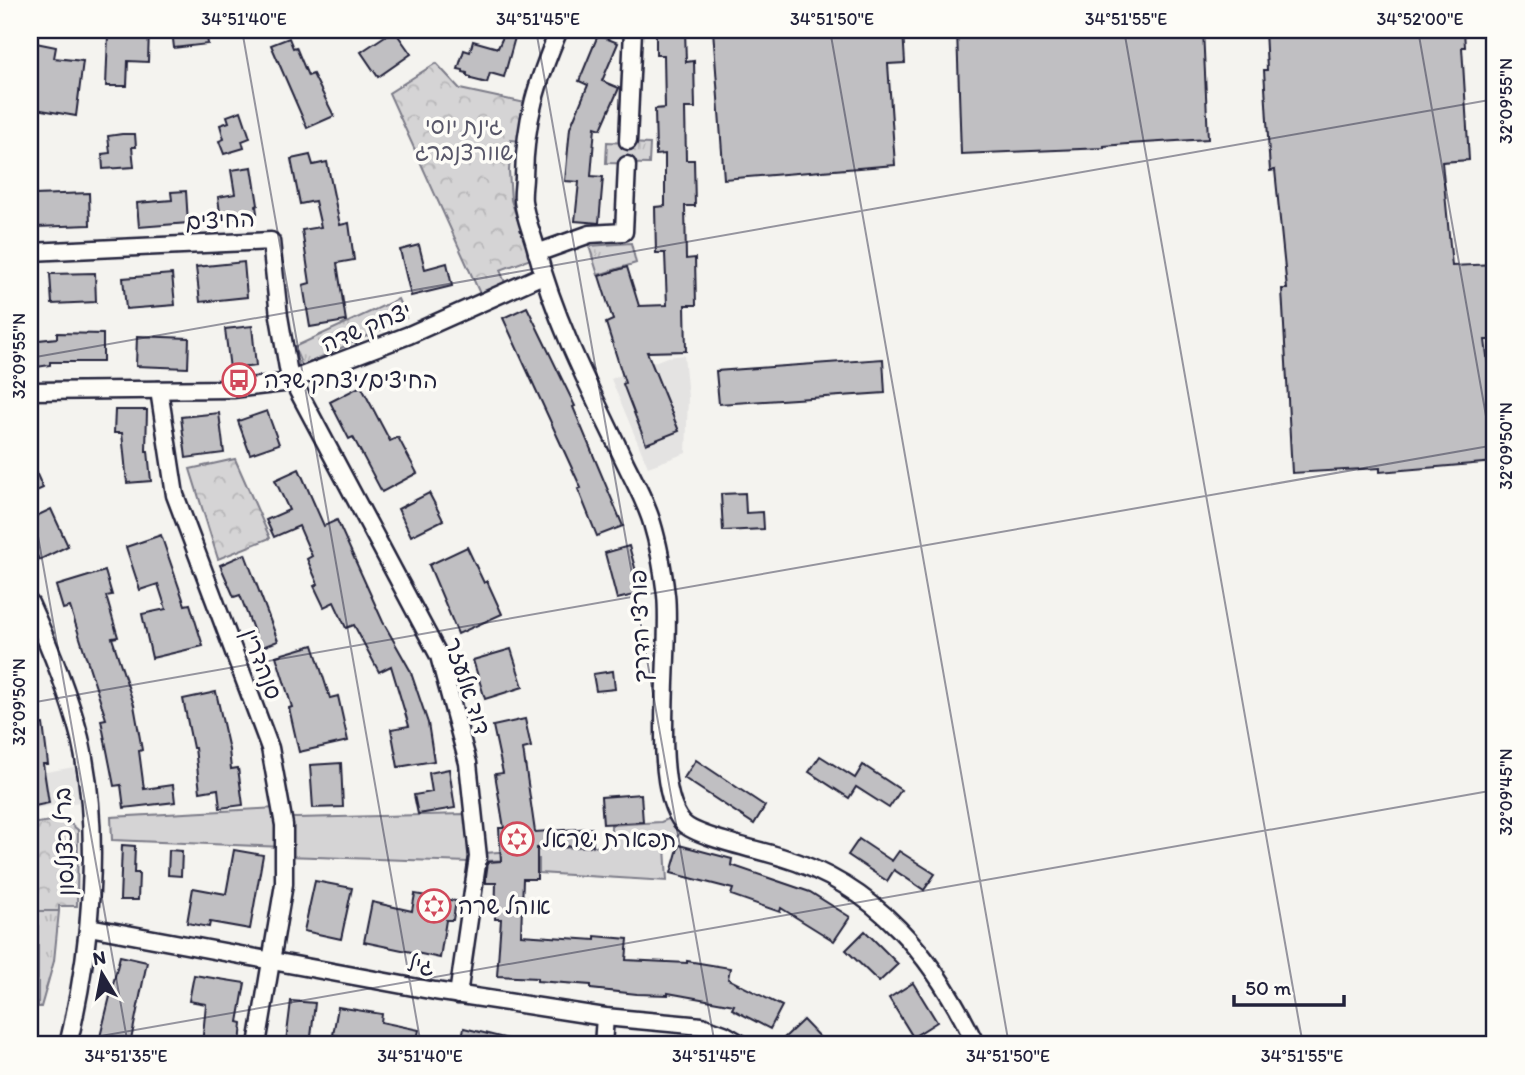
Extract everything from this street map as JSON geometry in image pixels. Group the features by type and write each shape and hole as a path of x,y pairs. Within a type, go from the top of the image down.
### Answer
{"street":[{"name":"פורצי הדרך","path":"559,30 537,83 524,141 523,201 543,275 565,335 652,520 661,556 666,600 664,760 670,800 684,824 712,837 788,859 836,880 878,907 920,953 958,1007 976,1045"},
{"path":"628,141 633,30"},
{"path":"537,253 590,234 624,232 627,164"},
{"name":"החיצים","path":"30,252 271,241 287,365 293,381"},
{"name":"יצחק שדה","path":"30,391 244,388 293,381 408,335 543,275"},
{"name":"דוד אלעזר","path":"293,381 439,656 468,763 478,857 458,995"},
{"name":"סנהדרין","path":"159,390 175,495 233,656 270,748 284,825 284,884 257,1045"},
{"name":"ברל כצנלסון","path":"30,603 59,667 80,739 92,822 89,927 68,1045"},
{"name":"גיל","path":"89,927 458,995 605,1017 702,1026 743,1045"},
{"path":"603,1045 605,1017"}],"shaded area":[{"path":"684,355 688,397 686,453 648,467 611,379 667,357"},
{"path":"74,767 80,802 30,809 30,775"}],"green space":[{"name":"גינת יוסי שוורצנברג","path":"436,63 460,89 530,104 522,141 511,140 509,171 511,200 531,259 500,270 506,285 481,296 389,93"},
{"path":"607,142 650,144 649,164 606,163"},
{"path":"631,243 636,263 598,275 589,246"},
{"path":"398,299 406,318 302,366 294,347"},
{"path":"235,459 270,538 218,559 190,469"},
{"path":"276,808 278,817 296,818 465,814 469,862 285,856 285,847 112,840 111,817"},
{"path":"678,815 688,827 665,847 667,881 539,873 539,859 484,861 484,853 611,845 611,825 661,822"},
{"path":"65,819 78,830 77,906 59,906 59,911 30,911 30,824"},
{"path":"30,911 38,911 38,1006 30,1007"},
{"path":"38,911 59,911 54,961 41,1007 38,1007"}],"building":[{"path":"131,30 149,30 148,62 128,61 127,86 106,86 108,35 131,35"},
{"path":"172,30 206,30 208,44 174,48"},
{"path":"394,30 411,54 378,77 361,52"},
{"path":"506,30 517,30 504,77 490,73 487,83 471,79 467,73 458,69 464,50 470,52 473,41 498,48"},
{"path":"656,30 685,30 686,62 694,61 695,108 685,108 686,160 694,160 695,206 685,206 686,259 695,258 696,305 685,305 686,351 647,352 679,431 646,444 623,384 625,383 606,323 613,320 599,276 627,267 639,306 667,305 665,253 656,253 655,207 665,206 665,154 656,155 655,109 665,108 664,55 656,55"},
{"path":"713,30 903,30 905,63 888,64 895,165 724,179"},
{"path":"957,30 1203,30 1208,139 1104,148 961,154"},
{"path":"1265,30 1464,30 1465,47 1462,47 1469,160 1442,162 1452,266 1495,264 1495,340 1485,340 1495,462 1380,472 1380,468 1292,473 1282,289 1287,289 1275,170 1270,171 1264,70 1267,70"},
{"path":"598,35 618,43 602,81 619,88 601,129 595,127 591,176 603,177 599,223 575,221 579,182 565,181 570,128 588,85 579,81"},
{"path":"289,38 293,48 296,47 308,76 313,74 334,116 307,128 271,45"},
{"path":"36,43 56,47 54,58 83,61 76,116 30,108 30,72"},
{"path":"241,111 250,138 242,141 244,148 224,154 219,141 224,139 220,125 229,122 227,116"},
{"path":"135,134 136,147 132,147 134,167 103,169 102,154 110,153 108,136"},
{"path":"310,155 313,165 327,162 340,225 349,223 354,260 337,263 346,321 310,327 303,285 310,283 302,230 321,227 315,201 300,204 291,159"},
{"path":"252,167 258,205 257,213 254,213 255,221 239,223 238,218 221,221 218,197 235,194 231,170"},
{"path":"186,191 188,223 139,227 137,203 172,200 171,192"},
{"path":"89,193 90,225 36,227 34,195"},
{"path":"419,245 425,269 447,263 452,286 411,296 400,250"},
{"path":"244,262 247,297 200,302 196,267"},
{"path":"95,273 96,302 52,304 50,274"},
{"path":"172,274 175,305 126,309 123,278"},
{"path":"527,307 575,406 573,407 623,526 597,536 578,489 581,488 503,318"},
{"path":"252,326 256,366 230,369 225,329"},
{"path":"57,333 103,334 103,362 50,362 50,365 30,368 30,341 57,338"},
{"path":"137,336 189,338 188,368 136,366"},
{"path":"883,359 885,393 719,404 716,371"},
{"path":"361,386 390,441 398,437 417,473 382,492 353,437 349,439 330,402"},
{"path":"115,410 147,410 146,451 151,481 127,483 122,433 114,433"},
{"path":"267,411 279,444 250,454 238,421"},
{"path":"219,413 224,453 186,458 181,417"},
{"path":"30,459 43,488 30,494"},
{"path":"299,469 324,526 337,520 383,622 410,670 428,723 434,761 398,767 391,729 409,726 391,666 379,672 354,625 346,628 334,602 324,607 314,586 318,584 307,559 312,556 299,526 274,537 266,520 289,510 275,480"},
{"path":"429,493 443,520 411,536 398,509"},
{"path":"745,493 746,513 763,512 764,529 723,531 721,494"},
{"path":"51,509 68,546 39,560 30,540 30,519"},
{"path":"161,535 185,605 190,604 203,646 152,658 142,614 166,609 158,584 140,590 126,547"},
{"path":"629,546 642,593 617,599 605,553"},
{"path":"467,547 502,614 458,634 429,565"},
{"path":"245,554 278,641 260,648 240,595 234,597 220,565"},
{"path":"105,571 112,595 106,596 118,637 112,638 134,705 142,750 139,751 144,789 173,785 175,802 124,808 121,785 114,786 101,720 106,719 70,607 63,609 56,586"},
{"path":"313,645 330,698 338,696 348,741 299,752 289,708 292,707 276,656"},
{"path":"511,649 523,687 485,699 473,660"},
{"path":"613,671 615,689 596,691 593,674"},
{"path":"216,692 231,769 238,768 243,805 220,808 218,789 200,792 195,748 183,699"},
{"path":"525,719 531,747 523,749 535,832 592,828 593,845 537,848 537,879 523,879 521,935 595,940 595,936 628,939 626,960 687,961 730,968 728,979 782,1006 770,1029 732,1009 734,1005 668,993 637,994 591,989 591,985 537,981 537,978 497,976 501,919 495,919 496,883 486,883 488,862 501,861 499,828 504,828 495,774 503,773 493,726"},
{"path":"43,724 48,764 43,764 49,803 30,807 30,725"},
{"path":"820,756 855,778 863,765 901,790 889,808 856,787 849,798 809,772"},
{"path":"696,760 765,806 754,824 684,778"},
{"path":"341,763 343,807 313,808 310,765"},
{"path":"449,769 455,808 418,814 414,795 432,792 429,773"},
{"path":"641,794 643,822 603,824 601,797"},
{"path":"859,839 892,861 899,851 935,874 924,890 894,870 887,881 848,855"},
{"path":"122,845 135,846 134,873 139,873 138,900 120,900"},
{"path":"679,845 732,859 731,865 810,892 850,917 834,941 781,908 780,912 731,895 733,889 671,873"},
{"path":"169,850 182,851 181,876 168,875"},
{"path":"234,850 263,855 250,929 210,922 209,927 187,923 193,888 226,894"},
{"path":"315,881 352,888 341,939 304,931"},
{"path":"415,894 456,901 453,920 446,920 440,958 364,942 372,902 412,911"},
{"path":"865,931 898,964 879,982 846,950"},
{"path":"120,956 147,962 130,1045 98,1045"},
{"path":"194,975 245,983 238,1022 242,1023 240,1045 202,1045 206,1004 189,1001"},
{"path":"913,983 937,1022 913,1037 889,998"},
{"path":"291,1001 315,1003 310,1045 286,1042"},
{"path":"338,1007 382,1014 381,1022 419,1030 416,1045 396,1045 333,1035"},
{"path":"803,1020 827,1045 789,1045 783,1039"},
{"path":"464,1028 516,1041 516,1045 460,1045"}],"place":[{"name":"החיצים/יצחק שדה","path":"239,380"},
{"name":"תפארת ישראל","path":"517,839"},
{"name":"אוהל שרה","path":"434,906"}]}
